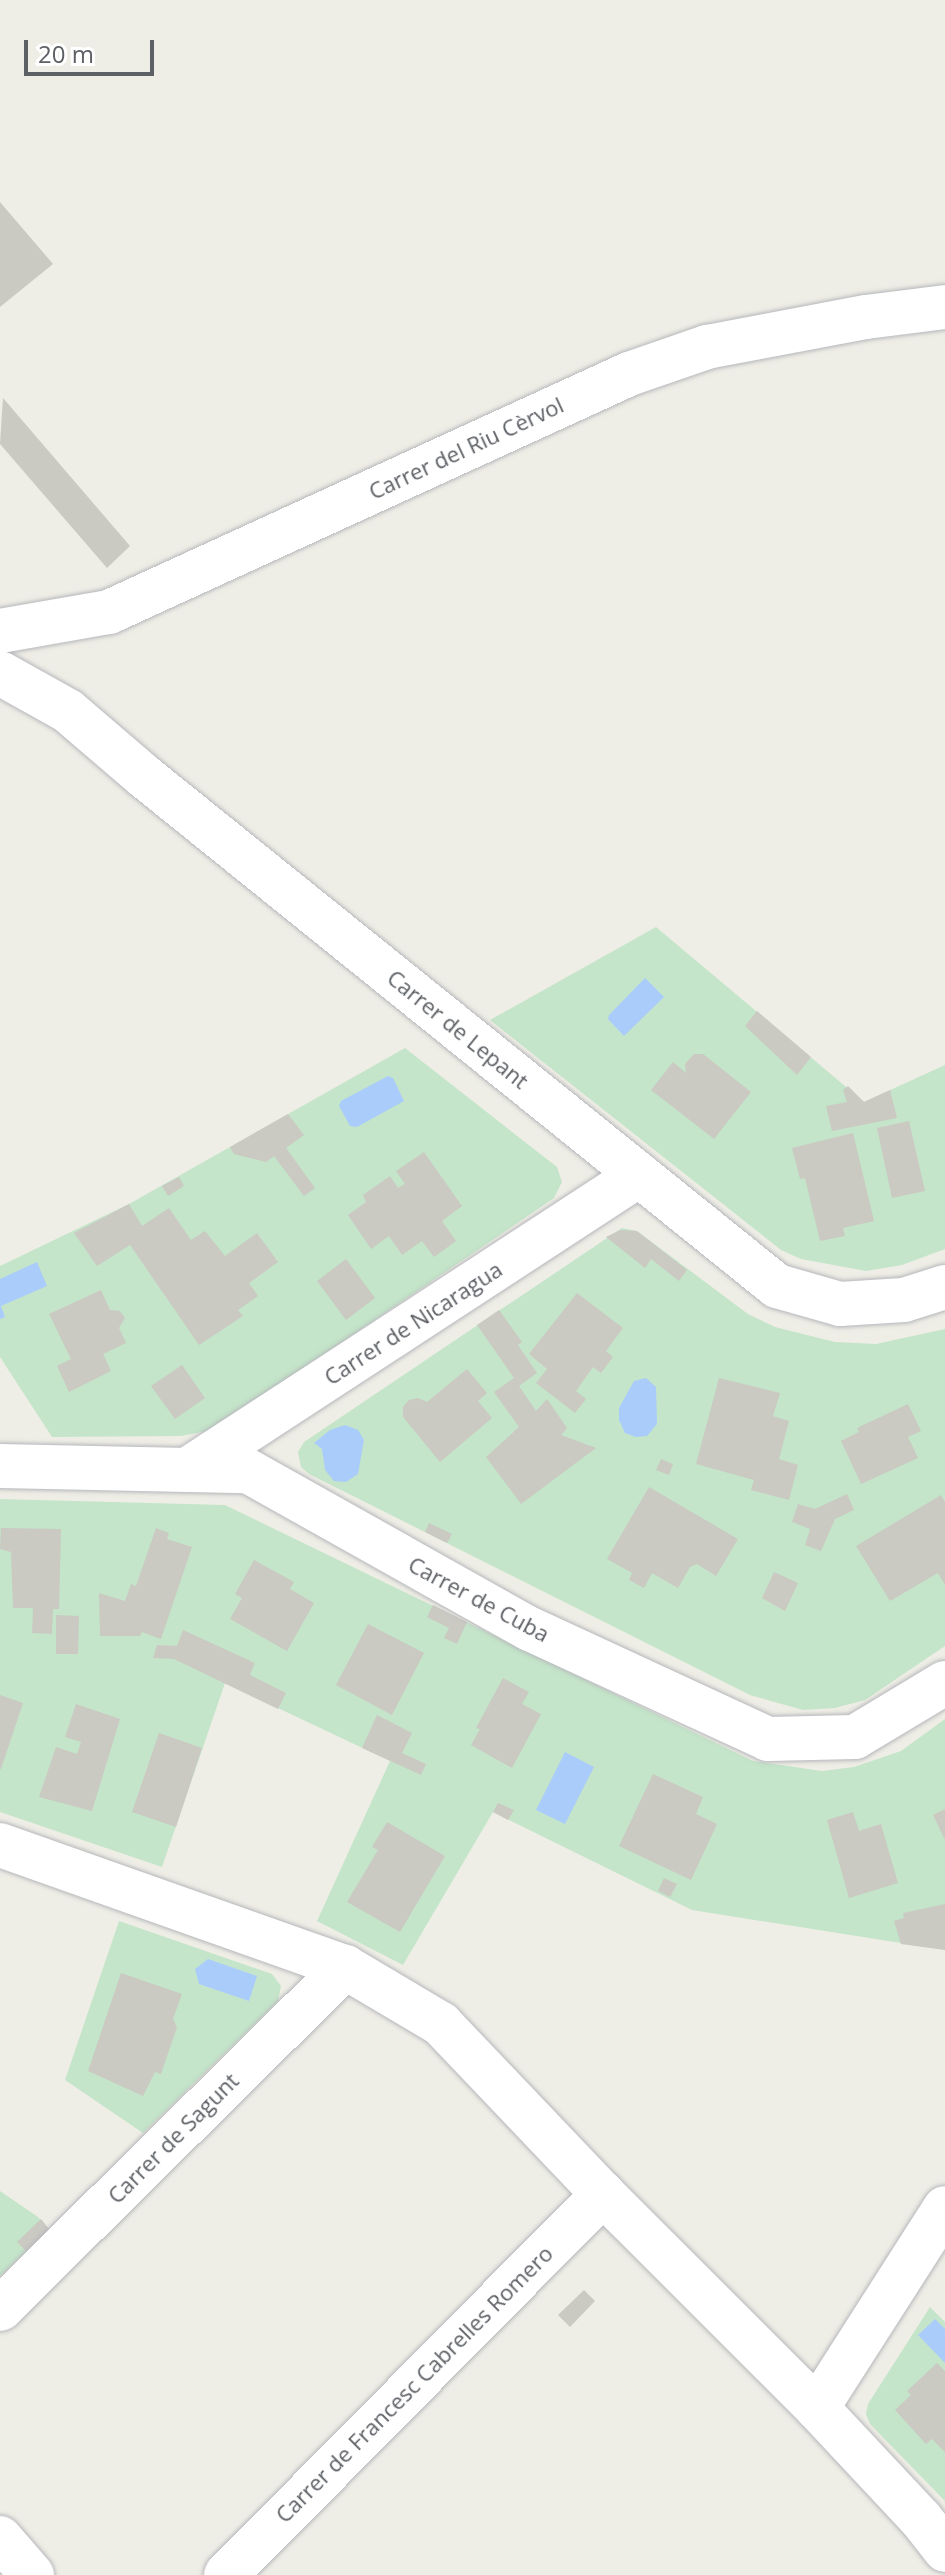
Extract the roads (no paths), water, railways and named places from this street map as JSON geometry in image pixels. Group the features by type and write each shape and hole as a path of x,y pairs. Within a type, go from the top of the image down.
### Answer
{"street":[{"name":"Carrer del Riu Cèrvol","path":"0,631 109,612 629,374 707,347 866,317 945,307"},
{"name":"Carrer de Lepant","path":"0,673 68,711 145,777 777,1286 840,1304 904,1300 945,1287"},
{"name":"Carrer de Nicaragua","path":"187,1470 639,1175"},
{"name":"Carrer de Cuba","path":"0,1466 248,1471 530,1629 768,1739 855,1737 945,1683"},
{"path":"0,1845 345,1967 441,2024 603,2194 817,2408 921,2519 945,2550"},
{"name":"Carrer de Sagunt","path":"0,2309 345,1967"},
{"name":"Carrer de Francesc Cabrelles Romero","path":"226,2575 603,2194"},
{"path":"817,2408 945,2208"},
{"path":"0,2538 32,2575"}],"water":[{"path":"645,978 664,997 624,1036 608,1019 609,1015"},
{"path":"388,1076 393,1078 404,1101 357,1127 350,1126 339,1106 341,1101"},
{"path":"37,1262 47,1286 1,1306 5,1317 0,1319 0,1279"},
{"path":"646,1378 656,1387 657,1424 647,1436 636,1437 625,1433 619,1420 619,1408 634,1381"},
{"path":"345,1425 358,1430 364,1440 358,1474 346,1482 334,1481 325,1470 322,1449 314,1443 330,1430"},
{"path":"565,1752 594,1767 565,1824 536,1810"},
{"path":"208,1959 257,1976 249,2001 199,1984 195,1969"},
{"path":"935,2319 945,2329 945,2363 918,2335"}]}
